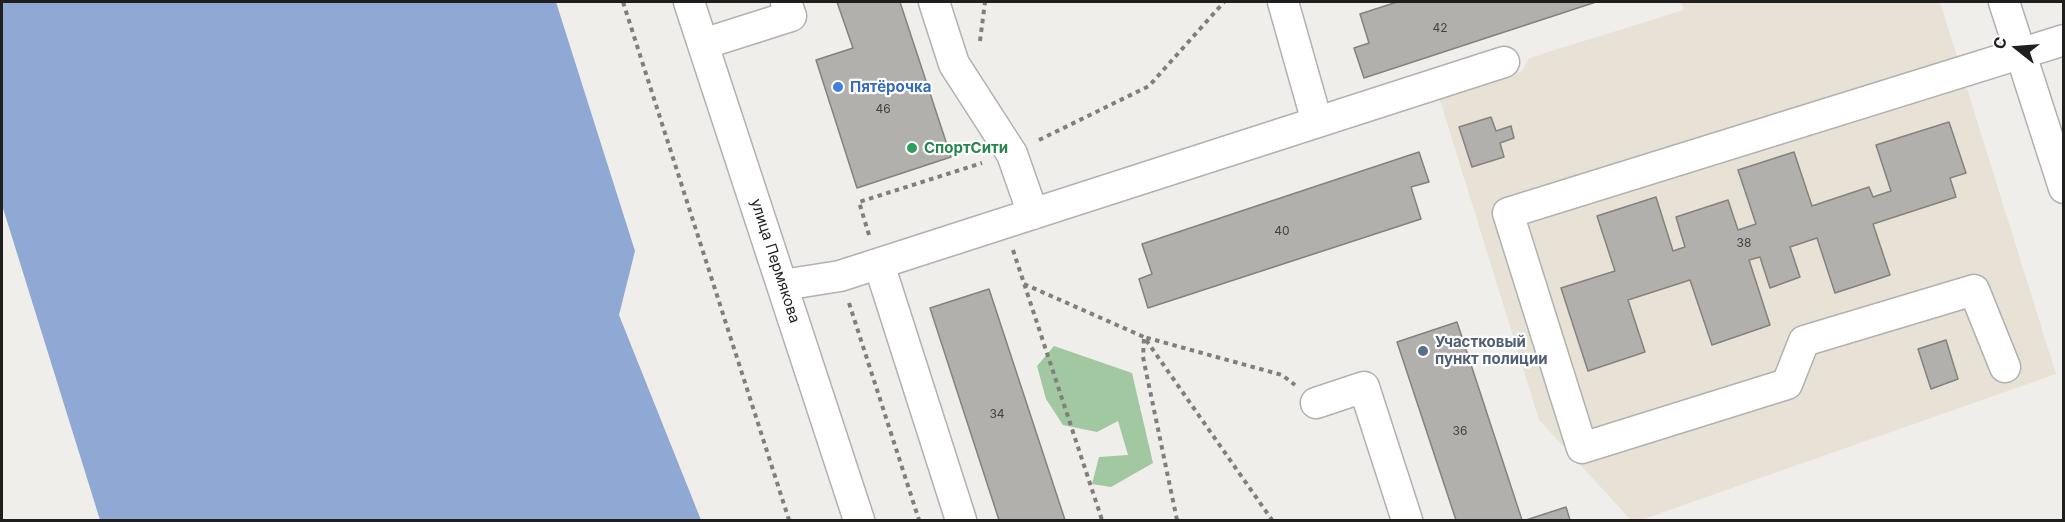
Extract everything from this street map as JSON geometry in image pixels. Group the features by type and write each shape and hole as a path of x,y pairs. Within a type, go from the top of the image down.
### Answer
{"street":[{"name":"улица Пермякова","path":"689,2 859,520"},
{"path":"703,44 790,15 786,2"},
{"path":"934,2 954,64 1012,154 1032,214"},
{"path":"1283,2 1317,122"},
{"path":"2004,2 2064,188"},
{"path":"2005,367 1974,290 1804,341 1787,384 1582,448 1508,213 2064,40"},
{"path":"783,285 840,276 879,264 1504,62"},
{"path":"879,264 961,520"},
{"path":"1316,403 1364,387 1407,520"}],"path":[{"path":"623,2 789,520"},
{"path":"1005,223 1102,520"},
{"path":"840,276 919,520"},
{"path":"1024,284 1144,337 1282,375 1316,403"},
{"path":"1144,337 1143,357 1177,520"},
{"path":"1144,337 1272,520"}],"shaded area":[{"path":"1681,2 1940,2 2056,374 1641,520 1631,520 1539,420 1439,97 1522,71 1529,58 1684,10"}],"green space":[{"path":"1054,346 1132,373 1153,463 1111,487 1092,484 1099,457 1128,455 1118,421 1097,432 1063,425 1046,399 1037,366"}],"water":[{"path":"2,2 556,2 635,251 619,315 701,520 100,520 2,205"}],"building":[{"path":"837,2 900,2 951,157 857,188 816,60 853,48"},
{"path":"1397,2 1596,2 1364,78 1354,48 1369,43 1360,14"},
{"path":"1491,117 1496,131 1511,126 1514,138 1500,143 1504,157 1472,167 1459,127"},
{"path":"1949,122 1966,173 1950,178 1956,197 1873,224 1890,275 1835,293 1817,238 1790,247 1800,277 1770,288 1760,257 1749,260 1770,325 1712,345 1690,280 1628,300 1645,352 1588,371 1561,288 1615,271 1597,216 1656,197 1673,251 1685,247 1676,217 1728,200 1738,230 1756,224 1738,170 1794,152 1812,206 1869,187 1873,197 1891,191 1876,145"},
{"path":"1419,152 1429,182 1411,187 1421,219 1148,308 1139,279 1152,274 1142,244"},
{"path":"989,289 1065,520 999,520 930,308"},
{"path":"1457,322 1522,520 1456,520 1397,342"},
{"path":"1946,340 1958,379 1931,389 1918,349"},
{"path":"1566,507 1570,520 1526,520"}],"place":[{"name":"Пятёрочка","path":"838,87"},
{"name":"СпортСити","path":"912,148"},
{"name":"Участковый пункт полиции","path":"1423,351"}]}
